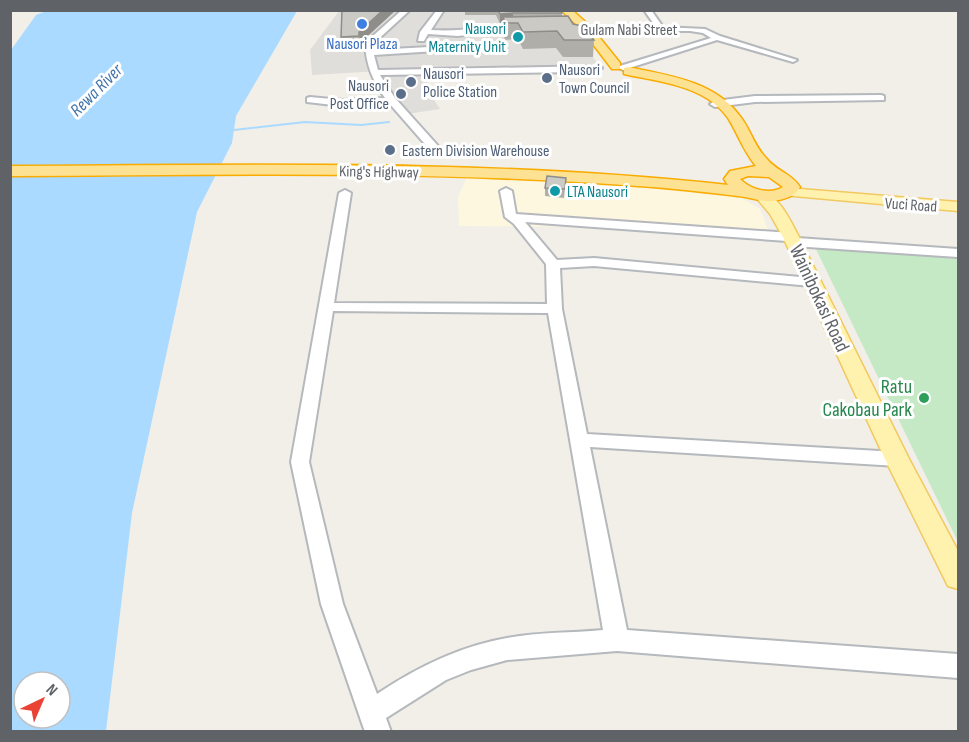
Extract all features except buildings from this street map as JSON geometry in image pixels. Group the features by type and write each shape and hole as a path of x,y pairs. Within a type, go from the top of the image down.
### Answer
{"highway":[{"path":"558,10 612,70 699,90 718,104 736,120 750,149 762,166 773,173 785,195"},
{"path":"566,10 577,29"},
{"path":"718,104 745,158 747,171"},
{"name":"King's Highway","path":"10,169 443,167 732,179"},
{"name":"King's Highway","path":"276,168 542,175 693,185 785,195"},
{"path":"754,193 739,188 732,179 736,174 747,171 773,173"}],"main road":[{"name":"Vuci Road","path":"785,195 958,207"},
{"name":"Wainibokasi Road","path":"785,195 792,239 811,282 897,459 958,577"}],"street":[{"path":"407,10 369,43 369,53 374,73 392,100 435,149"},
{"path":"419,51 424,32 441,10"},
{"path":"647,10 661,28"},
{"path":"424,32 458,34 496,28 533,27"},
{"name":"Gulam Nabi Street","path":"577,29 690,29 794,60"},
{"path":"458,34 473,55"},
{"path":"374,73 612,70 717,38"},
{"path":"369,53 467,47"},
{"path":"479,63 485,72"},
{"path":"718,104 755,99 881,98"},
{"path":"310,100 360,102 392,100"},
{"path":"506,191 511,217 518,221 553,264 555,309 617,640"},
{"path":"345,193 300,462 333,604 376,722 417,683 470,659 507,649 617,640 958,666"},
{"path":"511,217 958,253"},
{"path":"553,264 594,262 811,282"},
{"path":"325,308 555,309"},
{"path":"581,440 897,459"}],"shaded area":[{"path":"552,10 597,62 589,66 424,69 430,94 440,109 407,114 393,97 380,71 312,75 310,50 339,11"},
{"path":"467,177 694,188 740,197 760,209 771,237 609,227 459,226 458,197"}],"green space":[{"name":"Ratu Cakobau Park","path":"815,247 958,254 958,542"}],"water":[{"name":"Rewa River","path":"46,11 297,11 236,116 232,143 197,212 132,513 106,731 11,732 11,50 36,15"}],"waterway":[{"path":"234,130 305,122 361,125 389,122"}],"place":[{"name":"Nausori Plaza","path":"362,24"},
{"name":"Nausori Maternity Unit","path":"518,37"},
{"name":"Nausori Town Council","path":"547,78"},
{"name":"Nausori Police Station","path":"411,82"},
{"name":"Nausori Post Office","path":"401,94"},
{"name":"Eastern Division Warehouse","path":"390,150"},
{"name":"LTA Nausori","path":"555,191"},
{"name":"Ratu Cakobau Park","path":"924,398"}]}
